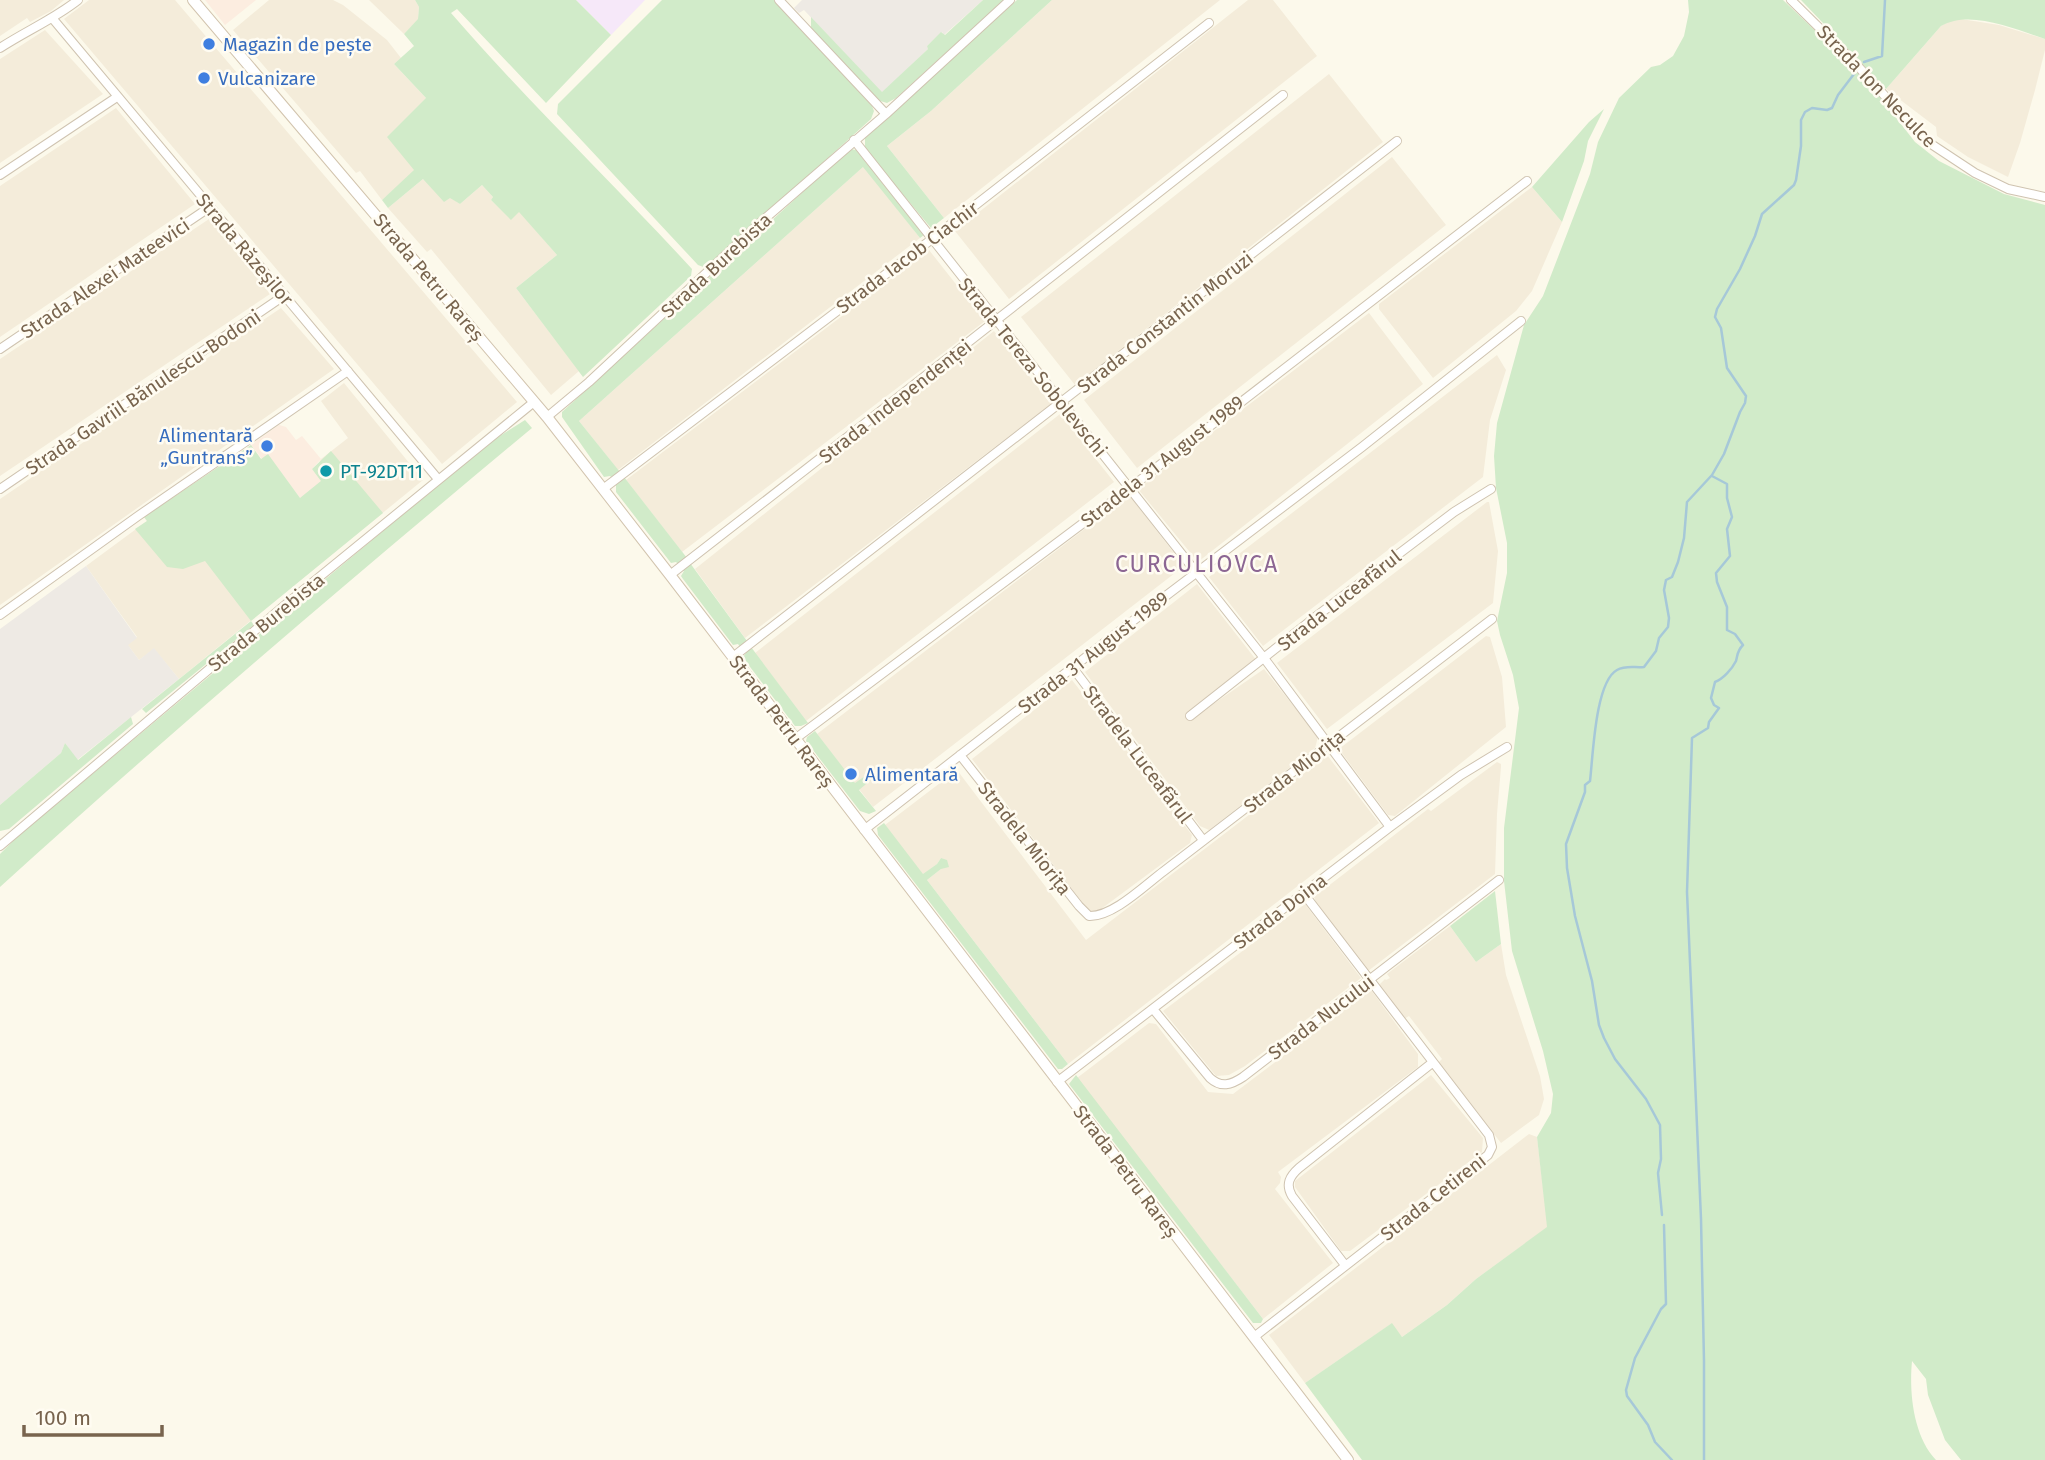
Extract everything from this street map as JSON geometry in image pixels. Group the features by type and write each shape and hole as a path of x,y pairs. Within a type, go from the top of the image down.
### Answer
{"main road":[{"name":"Strada Petru Rareș","path":"193,0 547,417 1348,1460"}],"street":[{"path":"0,48 53,19 78,0"},
{"path":"779,0 886,114"},
{"name":"Strada Burebista","path":"547,417 589,382 761,222 886,114 1010,0"},
{"name":"Strada Ion Neculce","path":"1791,0 1855,63 1925,141 1975,173 2008,189 2045,197"},
{"name":"Strada Răzeşilor","path":"53,19 438,479"},
{"name":"Strada Iacob Ciachir","path":"603,489 932,239 1209,23"},
{"name":"Strada Independenței","path":"670,575 1283,95"},
{"path":"0,175 117,97"},
{"name":"Strada Tereza Sobolevschi","path":"854,141 1264,658 1390,827"},
{"name":"Strada Constantin Moruzi","path":"733,657 1397,141"},
{"name":"Stradela 31 August 1989","path":"795,739 1130,488 1527,181"},
{"name":"Strada Alexei Mateevici","path":"0,349 210,207"},
{"name":"Strada Gavriil Bănulescu-Bodoni","path":"0,489 285,295"},
{"name":"Strada 31 August 1989","path":"864,830 1362,447 1521,321"},
{"path":"0,615 348,371"},
{"name":"Strada Burebista","path":"0,846 201,675 534,402"},
{"name":"Strada Luceafărul","path":"1190,716 1454,512 1491,489"},
{"name":"Strada Miorița","path":"1092,916 1106,913 1121,903 1492,619"},
{"name":"Stradela Luceafărul","path":"1073,668 1203,840"},
{"name":"Strada Doina","path":"1057,1082 1390,827 1461,775 1507,747"},
{"name":"Stradela Miorița","path":"960,755 1079,906 1092,916"},
{"name":"Strada Nucului","path":"1153,1009 1210,1078 1218,1084 1226,1085 1243,1077 1499,880"},
{"name":"Strada Cetireni","path":"1254,1337 1488,1155 1492,1149 1489,1135 1304,894"},
{"path":"1345,1265 1292,1196 1289,1180 1299,1168 1432,1063"}],"shaded area":[{"path":"0,0 64,0 51,11 30,22 27,18 0,36"},
{"path":"89,0 175,0 517,402 442,464 64,19"},
{"path":"205,0 256,0 225,25"},
{"path":"269,0 333,0 343,5 387,40 401,58 394,64 426,98 414,172 382,200 360,171 356,173 233,30"},
{"path":"369,0 415,0 419,7 418,20 404,34"},
{"path":"576,0 645,0 611,35"},
{"path":"802,0 983,0 944,35 942,32 882,93 804,10 799,13 794,8"},
{"path":"1052,0 1220,0 944,218 887,146 931,111"},
{"path":"1248,0 1273,0 1317,56 1009,299 955,231"},
{"path":"1961,19 1999,25 2045,39 2045,50 2035,90 2008,177 1968,157 1937,136 1936,127 1886,89 1941,26"},
{"path":"45,30 103,94 0,163 0,59"},
{"path":"1329,74 1383,142 1075,385 1021,317"},
{"path":"116,108 195,204 0,337 0,186"},
{"path":"1392,157 1446,225 1137,468 1084,400"},
{"path":"864,166 920,238 618,470 579,421"},
{"path":"423,179 460,204 482,185 493,197 491,200 511,219 519,211 557,255 516,288 579,371 551,395 431,249 427,252 388,208"},
{"path":"1532,187 1562,222 1532,291 1516,311 1433,378 1379,309 1379,304"},
{"path":"209,219 270,294 0,476 0,359"},
{"path":"929,250 985,321 682,552 626,480"},
{"path":"281,308 334,369 0,605 0,499"},
{"path":"1369,313 1423,384 1198,562 1138,489"},
{"path":"994,331 1051,404 745,638 695,569"},
{"path":"1497,355 1506,370 1490,420 1483,477 1263,646 1209,577"},
{"path":"344,383 423,480 179,679 154,649 139,660 127,644 137,637 86,566 147,521 144,517 251,445 261,459 300,498 321,459 348,438 321,401"},
{"path":"1060,414 1114,482 806,721 755,653"},
{"path":"279,425 286,427 296,440 302,436 321,459 312,469 321,481 300,498 268,455 262,459 251,445"},
{"path":"1129,495 1184,566 873,807 859,789 872,779 868,774 855,784 817,734"},
{"path":"1487,502 1498,551 1493,603 1327,729 1277,663"},
{"path":"86,566 137,638 128,645 139,660 154,648 179,679 77,760 65,743 61,753 0,805 0,629"},
{"path":"1197,584 1257,661 1187,715 1190,720 1264,669 1318,737 1315,748 1209,830 1200,826 1085,672"},
{"path":"1486,636 1490,637 1502,677 1506,727 1395,816 1388,815 1339,749"},
{"path":"1072,680 1192,835 1190,843 1097,912 1089,911 972,759"},
{"path":"1327,755 1379,823 1068,1064 927,880 941,869 941,858 923,875 885,825 957,770 1086,940"},
{"path":"1497,762 1501,767 1495,874 1368,971 1317,905 1314,897 1428,809 1431,811"},
{"path":"1305,904 1361,978 1245,1066 1229,1075 1216,1076 1163,1011"},
{"path":"1450,926 1476,962 1501,944 1506,975 1540,1076 1544,1099 1539,1115 1501,1143 1438,1063 1442,1059 1409,1016 1404,1019 1379,985 1390,978 1387,974"},
{"path":"1371,990 1418,1054 1418,1067 1278,1172 1280,1183 1275,1189 1333,1263 1263,1319 1077,1078 1149,1023 1156,1024 1208,1092 1233,1094"},
{"path":"1431,1075 1483,1138 1482,1152 1350,1251 1341,1251 1295,1187 1295,1181"},
{"path":"1529,1134 1537,1137 1548,1227 1402,1337 1391,1324 1305,1383 1269,1335"}],"green space":[{"path":"415,0 576,0 611,35 546,103 457,9 451,13 692,269 691,276 583,377 516,288 557,255 519,212 511,220 491,200 493,197 482,185 460,204 450,198 444,202 423,179 388,208 382,200 414,170 387,137 426,98 394,64 414,46 404,34 418,19 419,7"},
{"path":"662,0 774,0 874,111 871,119 706,268 698,265 557,114 558,104"},
{"path":"983,0 1004,0 896,98 887,103 877,100 811,27 811,17 882,92 928,49 927,46 941,32 945,35"},
{"path":"1017,0 1052,0 931,111 887,146 944,218 931,228 865,149 865,137"},
{"path":"1688,0 1783,0 1876,92 1915,142 1939,161 2004,194 2045,205 2045,1460 1961,1460 1945,1440 1928,1395 1926,1379 1912,1361 1914,1413 1922,1439 1936,1460 1362,1460 1305,1383 1392,1323 1402,1337 1547,1227 1537,1137 1551,1113 1553,1094 1543,1051 1512,951 1504,881 1504,828 1519,708 1513,675 1497,621 1507,573 1507,543 1496,488 1494,456 1497,423 1524,325 1543,296 1590,174 1598,142 1619,98 1651,67 1660,65 1673,56 1684,36 1689,12"},
{"path":"1801,0 2045,0 2045,39 1993,22 1965,19 1953,21 1941,26 1886,89"},
{"path":"1604,109 1588,141 1584,161 1562,222 1532,187 1589,122"},
{"path":"850,149 856,150 924,235 920,238 863,167 579,421 620,472 612,478 604,477 562,417 562,412"},
{"path":"525,420 532,428 263,655 0,887 0,854 17,837 487,444"},
{"path":"251,445 261,459 268,454 300,498 321,481 312,469 331,451 383,513 251,621 205,561 183,569 167,567 135,529 147,521 144,517"},
{"path":"624,477 687,558 679,565 676,562 671,563 616,492 616,483"},
{"path":"690,563 747,641 740,647 738,644 733,645 681,576 684,571 682,569"},
{"path":"251,621 254,625 146,713 142,709"},
{"path":"751,647 808,723 795,726 744,659 745,651"},
{"path":"131,717 133,724 9,829 0,831 0,805 61,753 65,743 78,760"},
{"path":"815,731 855,783 868,774 872,779 859,790 876,811 869,814 860,811 806,741"},
{"path":"884,823 923,874 941,858 947,860 949,867 941,869 927,880 1068,1064 1062,1069 1058,1069 878,835 877,828"},
{"path":"1495,891 1501,944 1476,962 1450,926"},
{"path":"1076,1075 1263,1319 1261,1323 1253,1323 1069,1084"}],"waterway":[{"path":"1864,62 1882,56 1885,0"},
{"path":"1662,1215 1658,1173 1661,1159 1660,1125 1646,1099 1615,1059 1599,1025 1592,981 1575,916 1566,844 1585,792 1585,785 1590,781 1596,721 1604,689 1610,677 1620,668 1644,667 1668,627 1664,590 1666,580 1672,577 1678,562 1684,538 1687,502 1712,475 1724,454 1745,403 1746,396 1727,368 1721,328 1715,317 1717,309 1740,269 1762,214 1794,185 1801,146 1801,120 1805,112 1812,108 1832,108 1838,95 1857,70"},
{"path":"1704,1460 1701,1219 1687,892 1692,738 1708,728 1719,708 1711,698 1715,682 1732,667 1743,645 1735,634 1727,630 1727,607 1717,582 1716,573 1730,556 1727,529 1732,517 1727,484 1712,476"},
{"path":"1664,1225 1666,1304 1635,1358 1626,1390 1627,1396 1648,1425 1655,1442 1672,1460"}],"place":[{"name":"Magazin de pește","path":"209,44"},
{"name":"Vulcanizare","path":"204,78"},
{"name":"Alimentară „Guntrans”","path":"267,446"},
{"name":"PT-92DT11","path":"326,471"},
{"name":"Alimentară","path":"851,774"}],"district":[{"name":"CURCULIOVCA","path":"1197,564"}]}
